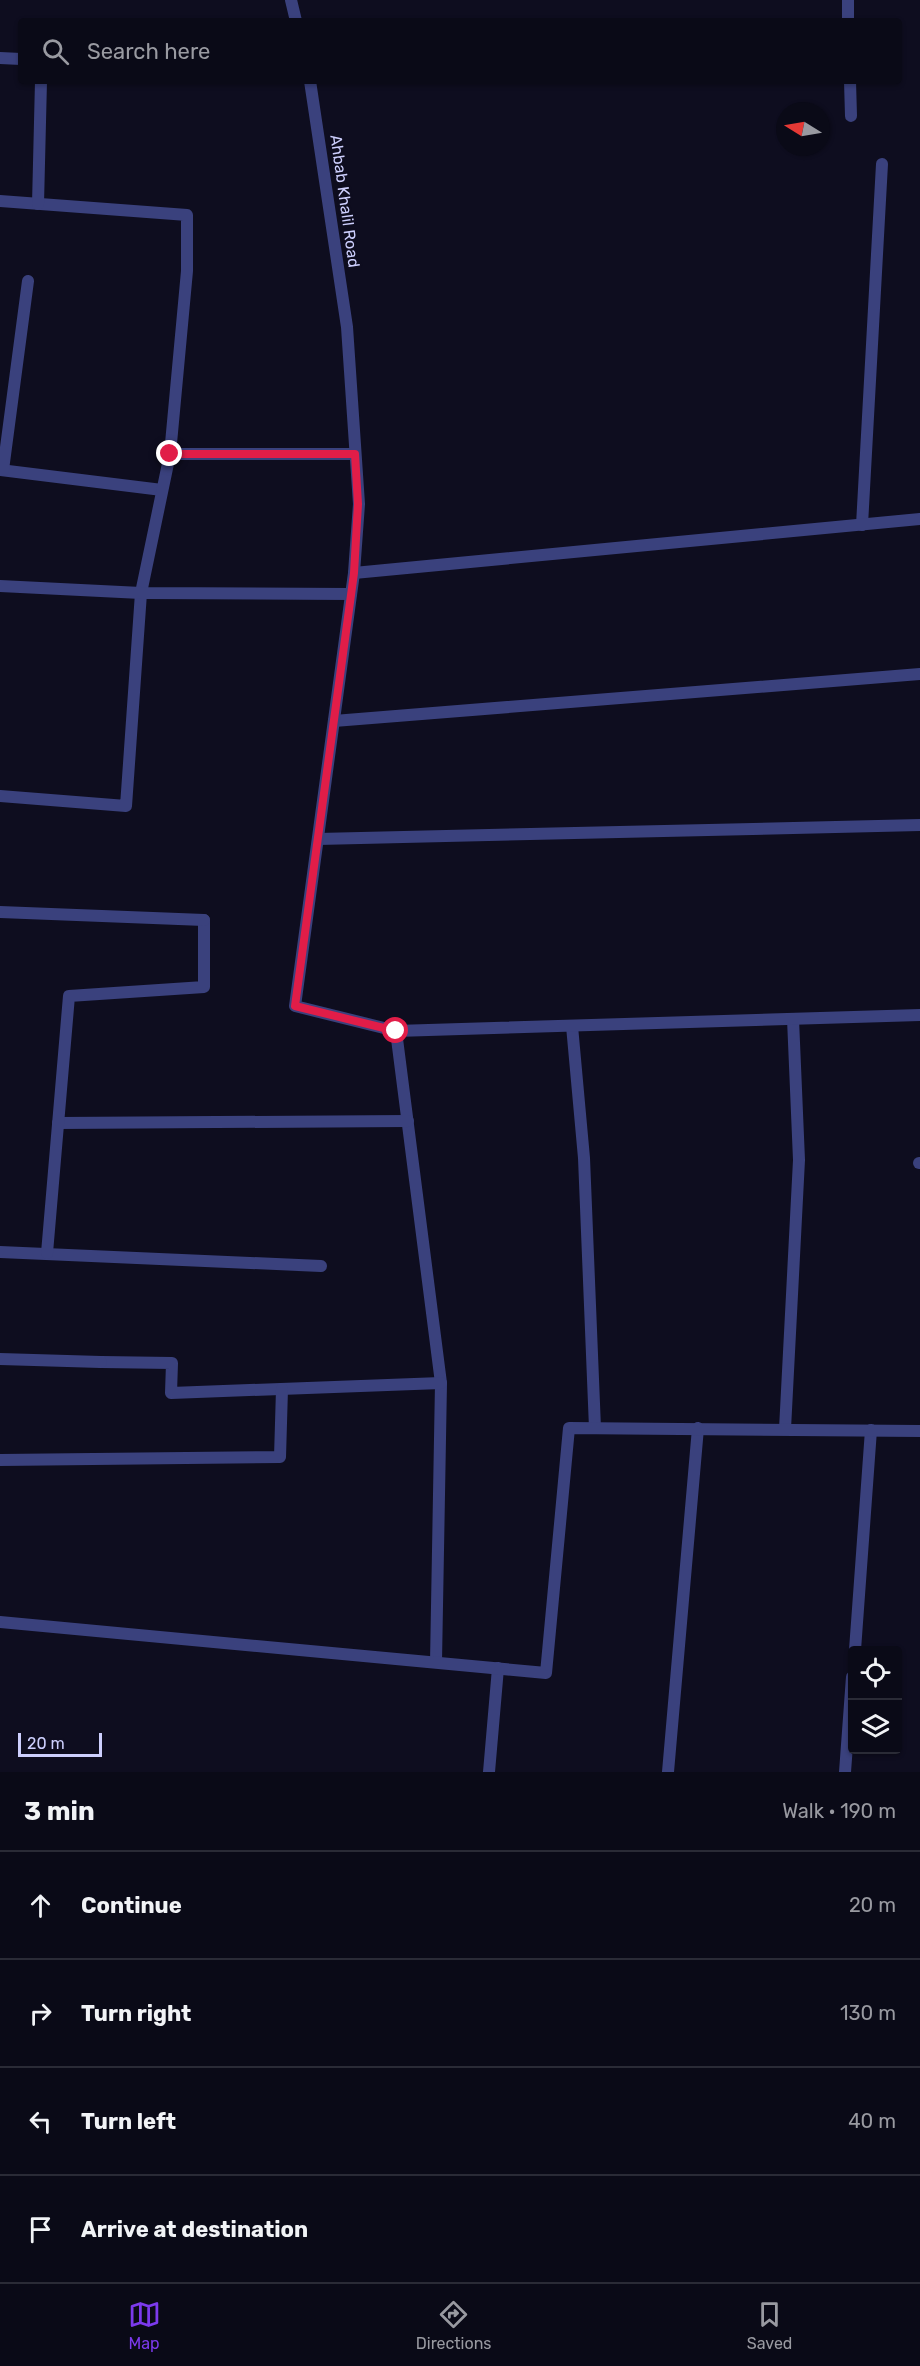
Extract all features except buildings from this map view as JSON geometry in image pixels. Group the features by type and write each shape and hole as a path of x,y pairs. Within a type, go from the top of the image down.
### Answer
{"street":[{"path":"291,0 295,18"},
{"path":"848,0 848,18"},
{"path":"0,58 18,59"},
{"path":"38,204 41,84"},
{"name":"Ahbab Khalil Road","path":"310,84 346,327 358,504 354,573 295,1006 396,1031"},
{"path":"850,84 851,116"},
{"path":"862,525 882,164"},
{"path":"0,201 187,215 187,271 170,454 141,593 126,806 0,796"},
{"path":"27,281 1,470 162,490"},
{"path":"170,454 355,454"},
{"path":"354,573 920,519"},
{"path":"0,586 141,593 351,594"},
{"path":"334,721 920,674"},
{"path":"318,839 920,825"},
{"path":"0,912 204,920 204,987 69,996 47,1253"},
{"path":"436,1662 441,1383 396,1031 920,1015"},
{"path":"785,1429 799,1160 793,1019"},
{"path":"572,1026 584,1158 595,1428"},
{"path":"58,1123 408,1121"},
{"path":"0,1252 321,1266"},
{"path":"0,1359 172,1363 171,1393 441,1383"},
{"path":"0,1460 280,1456 282,1389"},
{"path":"0,1622 546,1673 569,1428 920,1431"},
{"path":"668,1772 698,1428"},
{"path":"855,1646 871,1430"},
{"path":"489,1772 498,1668"},
{"path":"845,1772 850,1700"}],"route":[{"path":"170,454 355,454 358,504 354,573 295,1006 396,1031"}]}
